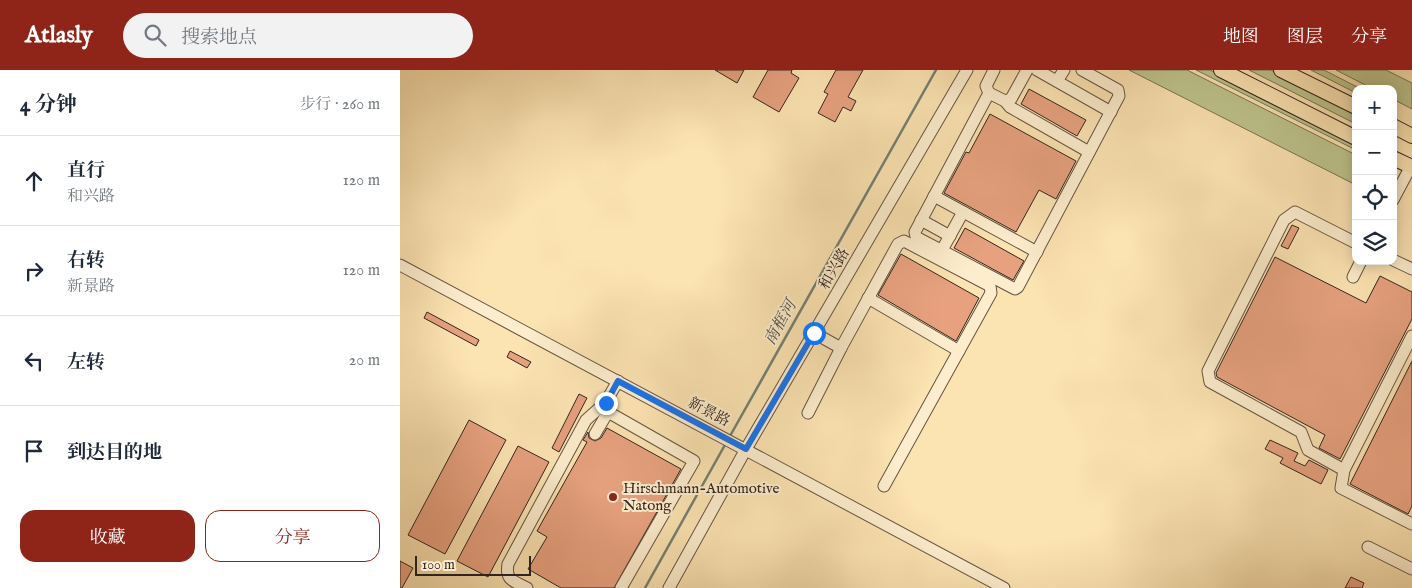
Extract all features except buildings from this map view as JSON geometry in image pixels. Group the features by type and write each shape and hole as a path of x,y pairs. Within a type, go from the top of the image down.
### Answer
{"main road":[{"path":"1221,70 1352,136"},
{"path":"1281,70 1352,106"},
{"path":"1397,128 1412,136"},
{"path":"1397,160 1411,167"}],"street":[{"name":"和兴路","path":"669,588 746,449 967,70"},
{"path":"994,70 986,86 989,93 1089,152"},
{"path":"1005,101 1011,99 1027,70"},
{"path":"1037,70 1111,112"},
{"path":"1057,82 1064,70"},
{"path":"989,93 914,232 916,237 1015,289 1018,287 1037,252 1119,96 1118,90 1081,70 1070,89"},
{"path":"1397,193 1411,167"},
{"path":"934,196 1037,252"},
{"path":"942,250 963,212"},
{"path":"1344,470 1308,450 1301,432 1210,382 1208,371 1284,220 1294,212 1352,241"},
{"path":"921,220 950,236"},
{"path":"808,413 898,244 904,241 990,286 991,293 884,486"},
{"path":"1397,262 1412,269"},
{"name":"新景路","path":"400,265 1004,588"},
{"path":"1353,277 1359,265"},
{"path":"868,298 959,351"},
{"path":"814,333 841,348"},
{"path":"1412,336 1344,470 1341,488 1412,524"},
{"path":"595,434 618,381"},
{"path":"527,588 509,579 506,572 508,564 586,420 604,410"},
{"path":"604,410 694,461 621,588"},
{"path":"1368,547 1412,570"}],"green space":[{"path":"1129,70 1187,70 1352,153 1352,183"},
{"path":"1196,70 1210,70 1352,142 1352,148"},
{"path":"1249,70 1271,70 1352,111 1352,122"},
{"path":"1311,70 1324,70 1353,85 1352,91"},
{"path":"1336,70 1386,70 1412,83 1412,109 1397,101 1397,85 1365,85"}],"waterway":[{"name":"南框河","path":"730,436 936,70"},
{"name":"南框河","path":"645,588 726,443"}],"place":[{"name":"Hirschmann-Automotive Natong","path":"613,497"}],"route":[{"path":"606,403 618,381 746,449 814,333"}]}
